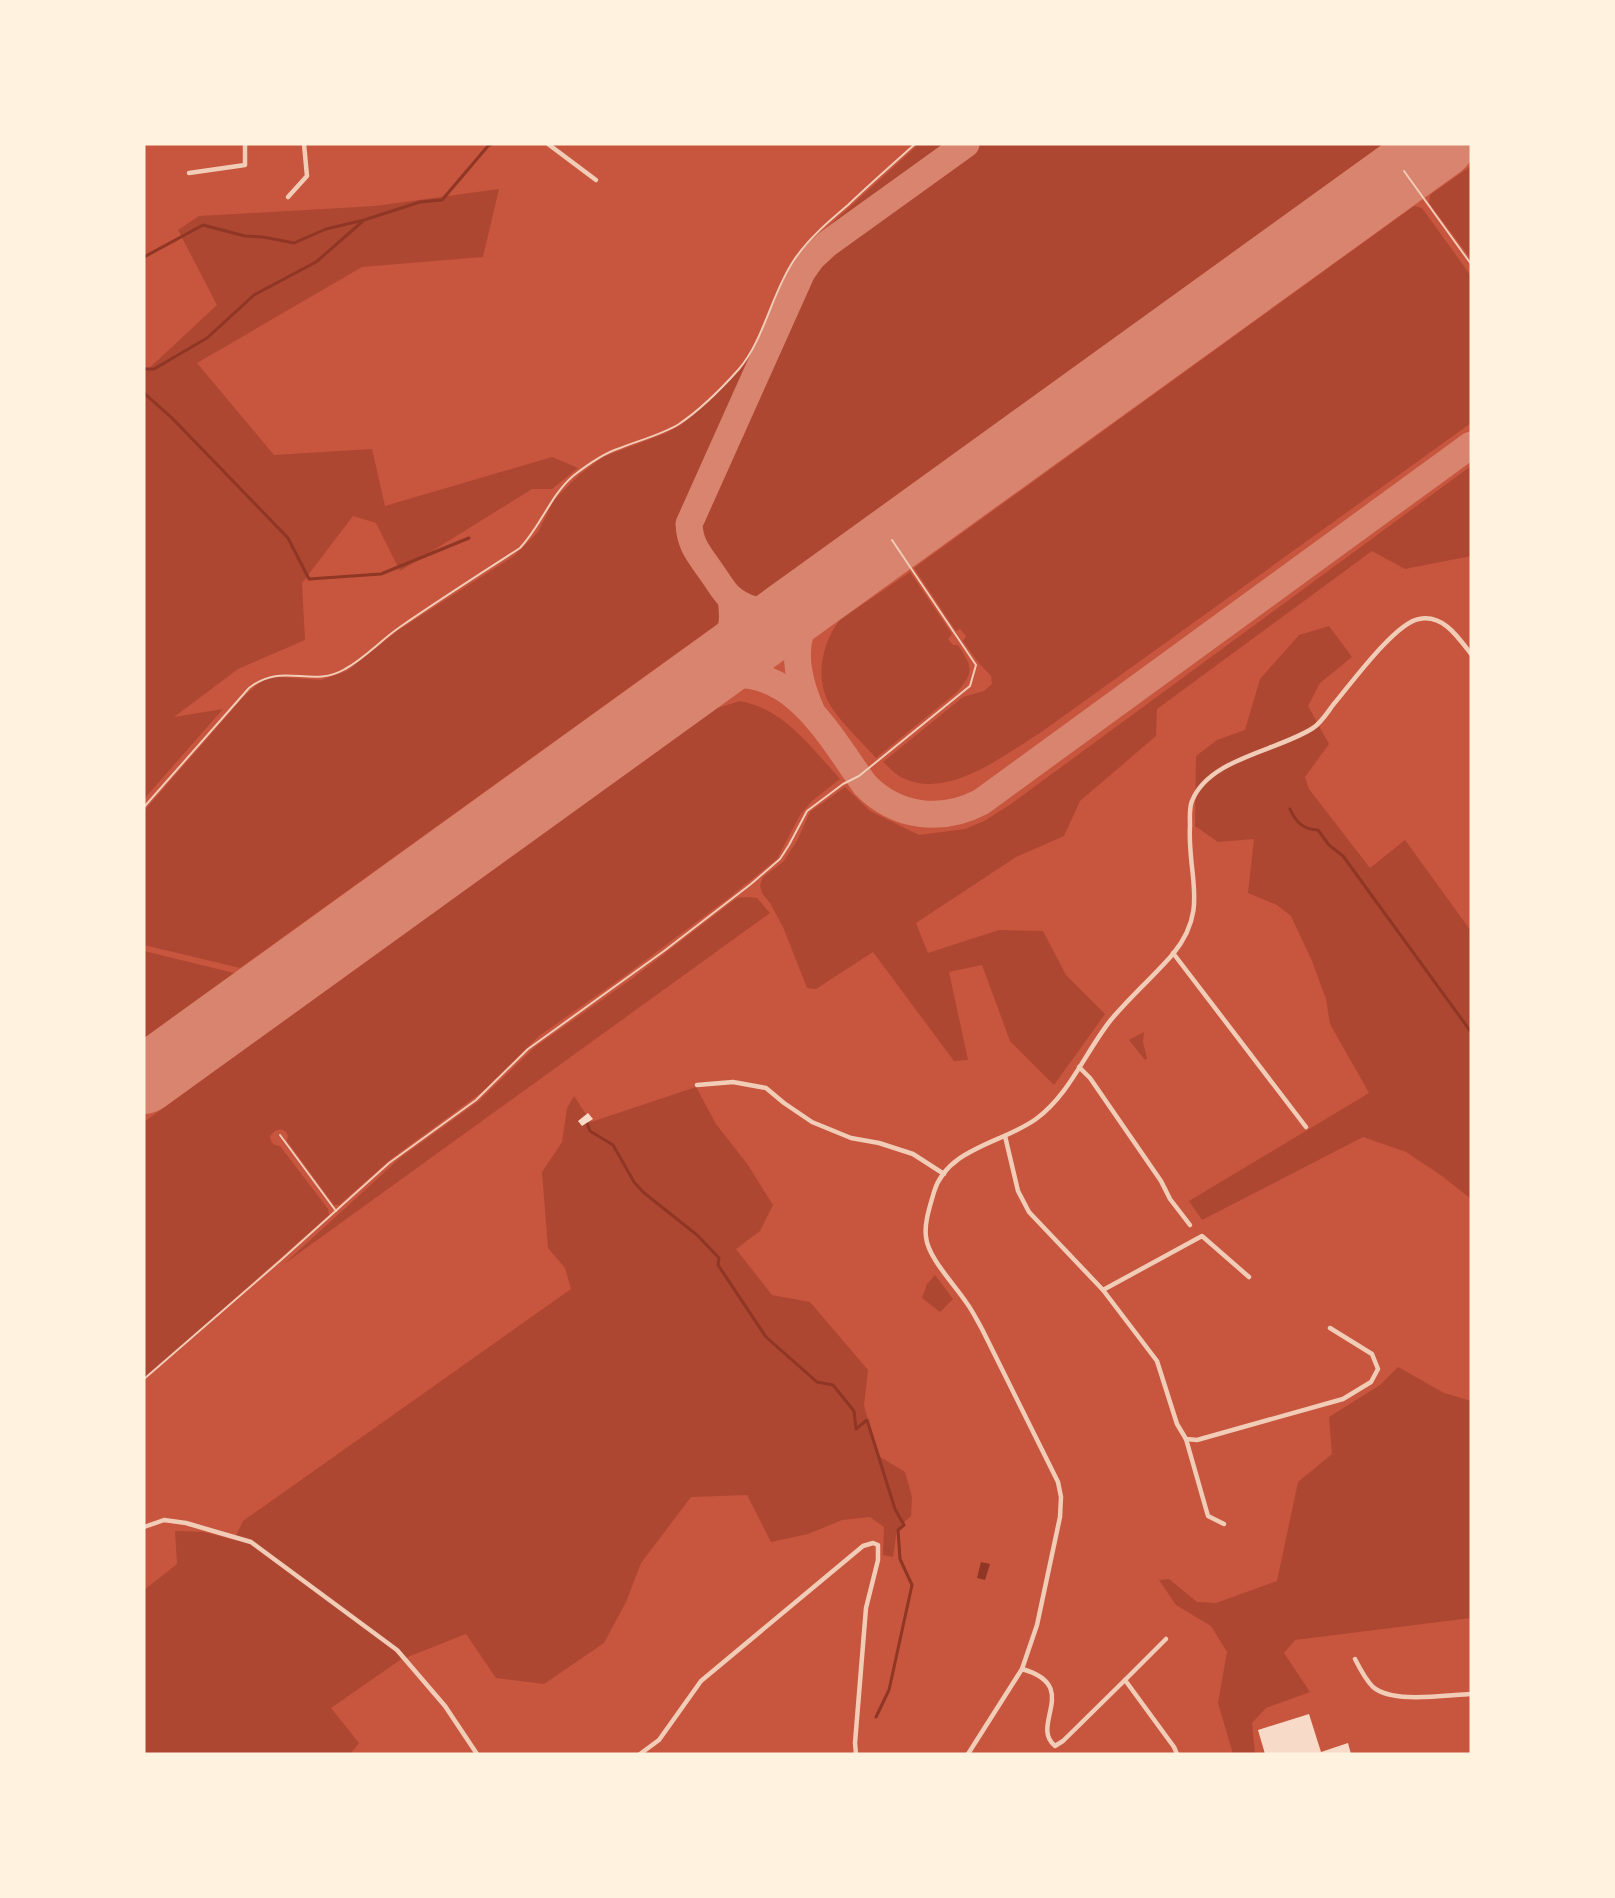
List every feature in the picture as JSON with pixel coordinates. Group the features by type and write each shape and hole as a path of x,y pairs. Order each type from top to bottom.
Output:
{"street":[{"path":"189,173 245,165 245,144"},
{"path":"288,197 307,176 304,144"},
{"path":"548,144 596,180"},
{"path":"968,1754 1022,1669 1037,1625 1060,1517 1061,1497 1058,1482 982,1329 926,1241 925,1229 935,1191 944,1174 954,1163 973,1150 1021,1129 1038,1118 1055,1101 1110,1021 1173,953 1189,932 1195,904 1189,831 1191,802 1203,783 1226,766 1315,727 1389,640 1408,622 1429,618 1449,627 1471,654"},
{"path":"1173,953 1306,1126"},
{"path":"1079,1067 1093,1083 1161,1181 1170,1199 1190,1225"},
{"path":"697,1085 733,1082 766,1088 812,1122 851,1138 879,1143 913,1154 944,1174"},
{"path":"1005,1136 1018,1191 1029,1212 1103,1290 1157,1361 1177,1424 1186,1439 1208,1516 1224,1524"},
{"path":"1103,1290 1202,1236 1249,1277"},
{"path":"1186,1439 1197,1440 1343,1399 1371,1382 1378,1369 1372,1354 1330,1328"},
{"path":"144,1527 164,1520 186,1523 251,1542 397,1650 445,1706 477,1754"},
{"path":"640,1754 658,1740 701,1681 863,1546 873,1543 878,1545 878,1560 866,1608 856,1754"},
{"path":"1022,1669 1038,1674 1047,1682 1052,1693 1047,1734 1055,1746 1064,1741 1166,1639"},
{"path":"1355,1659 1364,1677 1374,1688 1386,1695 1407,1697 1471,1694"},
{"path":"1125,1680 1177,1754"}],"lane":[{"path":"144,807 249,688 261,678 277,674 323,677 345,669 398,628 520,548 532,536 556,494 574,476 617,448 650,438 679,424 710,398 740,367 778,288 804,247 828,222 915,144"},
{"path":"1404,171 1471,264"},
{"path":"144,1378 389,1163 476,1100 528,1049 664,951 751,884 780,859 807,811 843,784 859,776 970,686 976,665 892,540"},
{"path":"280,1135 336,1211"}],"shaded area":[{"path":"919,144 957,144 821,242 801,263 798,257 809,244"},
{"path":"975,144 1383,144 764,591 750,600 737,595 727,586 697,544 693,531 700,508 806,275 825,252"},
{"path":"1471,166 1471,259 1429,203 1430,195"},
{"path":"499,189 483,257 362,267 197,363 274,455 372,449 385,506 552,457 578,468 552,489 532,489 400,571 376,523 353,516 302,583 305,640 238,669 174,717 223,709 144,799 144,373 217,305 178,230 199,216 375,206"},
{"path":"1414,206 1422,208 1471,276 1471,423 1040,733 976,772 940,783 922,784 902,778 883,762 963,697 984,691 992,684 991,676 963,641 966,636 960,629 956,631 914,568"},
{"path":"790,284 688,508 684,522 683,535 686,546 720,592 724,601 725,612 716,625 240,968 144,945 144,811 245,695 267,678 321,680 347,671 397,631 514,556 538,532 554,500 579,475 603,457 681,425 711,399 736,374 752,351 781,287"},
{"path":"1471,466 1471,556 1405,569 1372,551 1157,709 1156,736 1080,801 1064,836 1016,857 916,923 928,953 999,930 1043,931 1066,975 1105,1014 1054,1085 1010,1041 982,965 949,972 968,1060 954,1061 873,952 816,989 807,988 783,927 762,893 760,885 763,877 783,862 797,841 810,812 845,787 870,811 919,835 965,829 984,821 1011,804"},
{"path":"910,572 952,634 948,639 953,645 958,645 966,658 969,664 969,674 957,692 876,758 848,728 826,698 822,675 824,651 833,629 840,620"},
{"path":"1329,626 1352,657 1320,683 1308,706 1329,744 1305,777 1309,789 1370,868 1405,840 1471,931 1471,1199 1406,1152 1363,1137 1202,1220 1189,1201 1369,1093 1330,1024 1326,999 1312,961 1291,916 1277,905 1248,893 1254,839 1218,842 1195,826 1196,756 1217,740 1245,730 1260,679 1299,635"},
{"path":"740,701 770,712 796,731 840,779 812,801 800,815 777,859 623,977 539,1036 482,1092 391,1159 339,1205 334,1205 287,1141 288,1135 285,1131 273,1132 270,1136 272,1142 280,1146 328,1209 329,1215 144,1379 144,1122 714,709"},
{"path":"737,898 757,898 770,913 284,1264 400,1158 479,1101 535,1047 633,978"},
{"path":"144,951 234,973 144,1038"},
{"path":"1144,1032 1143,1042 1147,1058 1145,1060 1129,1040"},
{"path":"696,1087 716,1124 748,1165 773,1205 760,1231 736,1249 772,1295 810,1302 868,1370 864,1405 877,1455 905,1472 912,1497 911,1516 897,1529 893,1557 883,1555 884,1527 870,1517 842,1520 808,1534 771,1542 747,1495 691,1497 641,1563 626,1602 604,1643 544,1684 496,1678 466,1634 400,1660 331,1708 359,1743 350,1754 144,1754 144,1590 177,1564 175,1531 204,1532 234,1540 243,1521 571,1289 565,1268 548,1248 542,1172 562,1142 567,1108 574,1096 591,1122"},
{"path":"935,1275 953,1299 940,1312 922,1298 927,1284"},
{"path":"1398,1367 1444,1393 1471,1401 1471,1618 1295,1640 1284,1653 1310,1692 1266,1708 1252,1723 1255,1754 1233,1754 1218,1703 1227,1652 1211,1626 1176,1605 1159,1580 1169,1579 1197,1602 1216,1603 1277,1581 1298,1482 1332,1454 1329,1417 1380,1385"},
{"path":"981,1562 990,1564 985,1580 977,1578"}],"building":[{"path":"588,1113 593,1119 582,1126 578,1121"},
{"path":"1309,1714 1321,1752 1348,1743 1351,1754 1265,1754 1258,1730"}],"waterway":[{"path":"144,257 203,225 245,236 294,243 326,229 364,220 420,202 442,200 492,144"},
{"path":"144,369 154,369 207,338 254,295 316,262 362,222"},
{"path":"144,393 172,418 288,538 309,579 381,574 469,538"},
{"path":"1290,809 1301,824 1318,830 1329,845 1343,856 1471,1032"},
{"path":"587,1123 590,1131 613,1145 634,1182 643,1192 697,1235 719,1258 718,1265 766,1337 817,1382 833,1385 854,1411 856,1429 867,1420 895,1509 904,1525 898,1530 900,1559 912,1585 889,1690 876,1717"}],"taxiway":[{"path":"822,590 800,602 778,610 755,610 744,606 726,594 694,544 689,524 802,272 812,258 827,244 966,144"},
{"path":"682,692 716,677 742,675 766,680 786,690 805,706 837,744 865,785 877,796 905,810 920,813 950,813 966,809 981,802 1471,445"},
{"path":"811,710 800,679 798,649 805,620 824,593"},
{"path":"694,681 714,663 726,646 732,625 731,598"}],"runway":[{"path":"144,1080 1441,144"}]}
